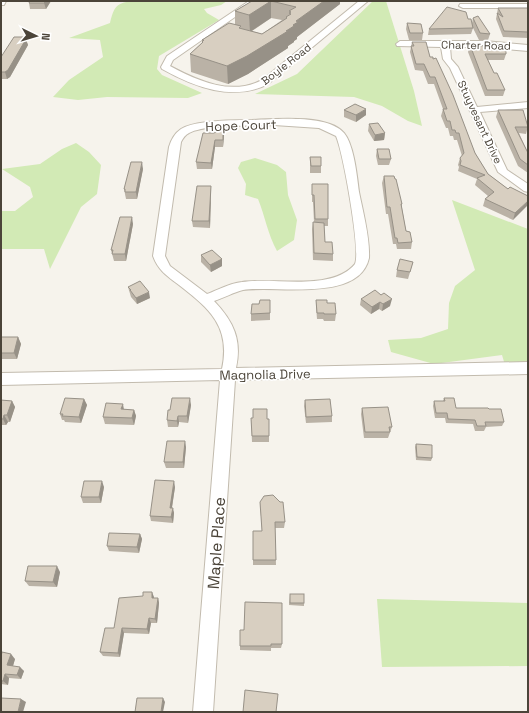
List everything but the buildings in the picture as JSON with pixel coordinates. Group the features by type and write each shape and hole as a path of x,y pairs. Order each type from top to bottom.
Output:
{"street":[{"name":"Boyle Road","path":"254,1 170,58 165,67 178,74 217,88 230,90 251,88 265,82 364,1"},
{"path":"463,6 528,6"},
{"name":"Charter Road","path":"400,44 484,44 528,48"},
{"name":"Stuyvesant Drive","path":"444,44 447,59 454,67 493,154 504,172 528,190"},
{"path":"474,110 528,105"},
{"name":"Hope Court","path":"204,300 242,286 319,285 330,283 341,279 358,269 364,259 362,244 346,153 340,135 331,129 313,124 253,123 202,125 181,133 175,142 159,256 166,269 204,300 217,310 228,331 232,347 228,375"},
{"name":"Magnolia Drive","path":"1,379 528,368"},
{"name":"Maple Place","path":"203,712 228,375"}],"green space":[{"path":"132,1 227,1 221,5 204,9 207,13 219,20 159,56 157,69 162,75 202,93 188,98 107,97 78,100 53,97 69,80 103,57 100,40 69,38 110,23 116,7 122,3"},
{"path":"373,1 386,1 414,91 422,126 408,121 382,106 354,97 255,94 297,74"},
{"path":"76,143 89,152 101,165 97,194 81,207 50,269 44,249 1,249 1,211 15,211 33,197 30,187 2,169 40,164 62,149"},
{"path":"255,158 277,165 286,172 288,195 297,220 294,240 277,251 271,239 258,199 245,195 246,184 238,168 241,162"},
{"path":"452,200 528,229 528,365 505,365 502,355 434,364 391,352 388,340 421,338 448,329 449,303 455,286 475,270"},
{"path":"377,599 528,603 528,666 382,667"}]}
